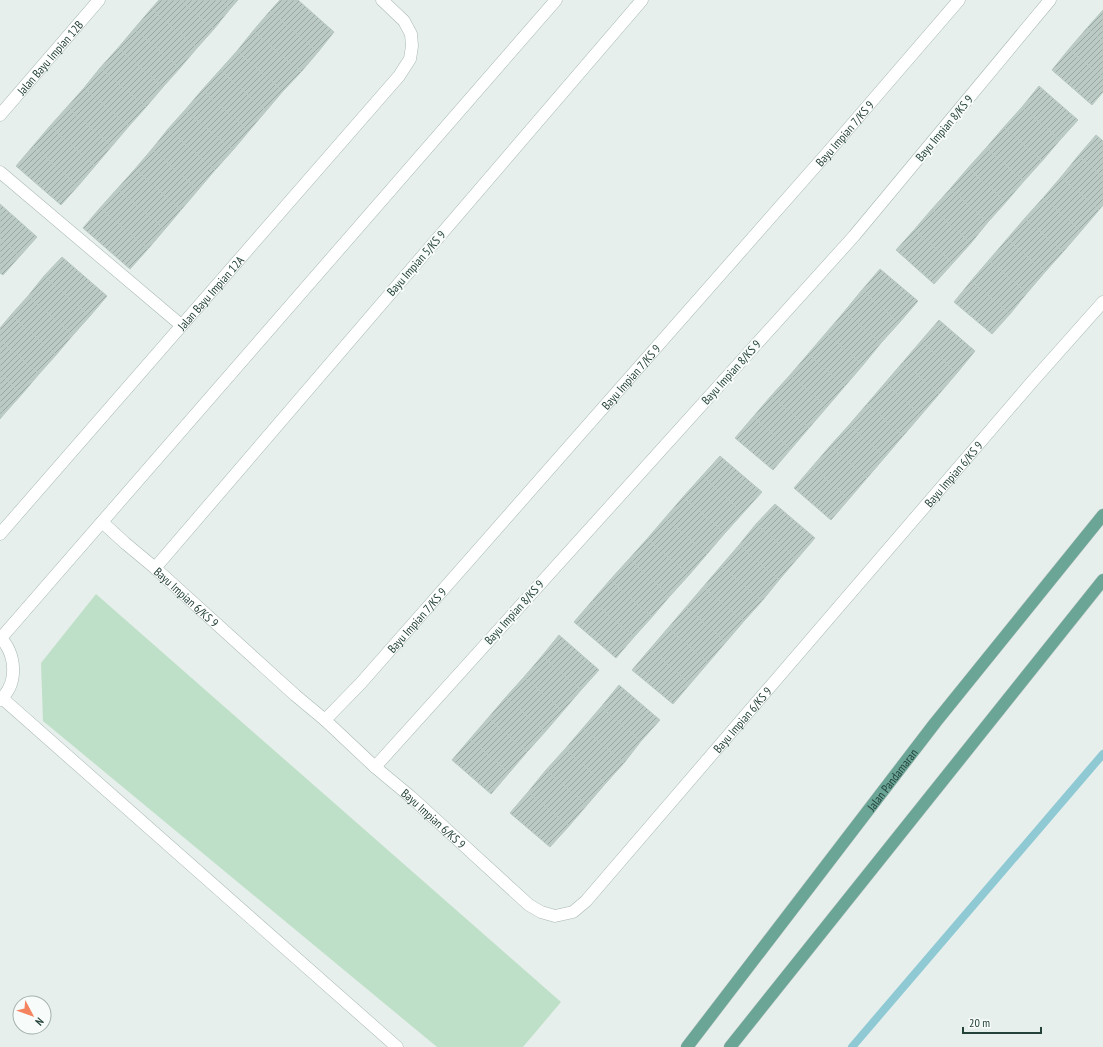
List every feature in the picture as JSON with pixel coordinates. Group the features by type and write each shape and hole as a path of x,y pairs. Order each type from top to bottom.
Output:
{"main road":[{"name":"Jalan Pandamaran","path":"687,1047 935,723 1103,515"},
{"path":"730,1047 1103,580"}],"street":[{"name":"Jalan Bayu Impian 12B","path":"0,115 99,0"},
{"name":"Jalan Bayu Impian 12A","path":"0,534 399,76 410,59 412,46 411,34 404,22 382,0"},
{"path":"395,1046 1,699 10,687 14,674 13,661 9,648 1,637 556,0"},
{"name":"Bayu Impian 5/KS 9","path":"190,527 642,0"},
{"name":"Bayu Impian 7/KS 9","path":"325,720 366,678 830,151 958,0"},
{"name":"Bayu Impian 8/KS 9","path":"375,767 854,236 1050,0"},
{"path":"0,172 181,326"},
{"name":"Bayu Impian 6/KS 9","path":"190,527 155,568 295,695 325,720 375,767 411,797 529,905 541,912 555,916 573,912 586,901 1026,389 1103,302"},
{"path":"102,522 155,568"}],"green space":[{"path":"96,594 561,1002 523,1047 437,1047 43,721 41,663"}],"building":[{"path":"159,0 180,0 214,29 197,48 151,9"},
{"path":"180,0 220,0 230,9 214,29"},
{"path":"220,0 238,0 230,9"},
{"path":"280,0 298,0 334,32 318,52 270,11"},
{"path":"151,9 197,48 180,68 134,29"},
{"path":"1103,10 1103,42 1087,28"},
{"path":"270,11 318,52 301,72 253,31"},
{"path":"1087,28 1103,42 1103,78 1069,49"},
{"path":"134,29 180,68 163,87 118,48"},
{"path":"253,31 301,72 283,91 237,51"},
{"path":"118,48 163,87 146,107 100,68"},
{"path":"1069,49 1103,78 1103,92 1092,105 1052,70"},
{"path":"237,51 283,91 266,111 220,70"},
{"path":"100,68 146,107 129,126 84,88"},
{"path":"220,70 266,111 249,131 202,90"},
{"path":"1039,86 1078,120 1060,140 1022,107"},
{"path":"84,88 129,126 112,146 67,107"},
{"path":"202,90 249,131 233,150 185,110"},
{"path":"67,107 112,146 95,166 50,126"},
{"path":"1022,107 1060,140 1042,161 1004,127"},
{"path":"185,110 233,150 215,170 168,129"},
{"path":"50,126 95,166 78,186 33,146"},
{"path":"1004,127 1042,161 1024,181 986,148"},
{"path":"168,129 215,170 198,190 152,149"},
{"path":"1096,135 1103,141 1103,177 1078,156"},
{"path":"33,146 78,186 61,205 16,166"},
{"path":"986,148 1024,181 1006,202 968,168"},
{"path":"152,149 198,190 181,210 135,169"},
{"path":"1078,156 1103,177 1103,205 1099,210 1061,177"},
{"path":"968,168 1006,202 988,222 950,189"},
{"path":"135,169 181,210 165,229 117,189"},
{"path":"1061,177 1099,210 1081,231 1043,198"},
{"path":"117,189 165,229 148,249 100,208"},
{"path":"950,189 988,222 971,243 932,209"},
{"path":"1043,198 1081,231 1063,252 1025,218"},
{"path":"0,204 37,237 20,256 0,239"},
{"path":"100,208 148,249 130,269 83,228"},
{"path":"932,209 971,243 953,263 914,230"},
{"path":"1025,218 1063,252 1045,272 1007,239"},
{"path":"914,230 953,263 934,284 896,250"},
{"path":"0,239 20,256 3,275 0,273"},
{"path":"1007,239 1045,272 1027,293 989,260"},
{"path":"62,257 107,296 90,316 44,276"},
{"path":"989,260 1027,293 1010,314 971,281"},
{"path":"880,269 918,301 899,323 862,290"},
{"path":"44,276 90,316 73,335 28,296"},
{"path":"971,281 1010,314 992,334 954,302"},
{"path":"862,290 899,323 881,343 844,312"},
{"path":"28,296 73,335 56,355 11,315"},
{"path":"844,312 881,343 863,365 826,333"},
{"path":"11,315 56,355 39,374 0,340 0,328"},
{"path":"939,320 975,351 957,373 921,341"},
{"path":"826,333 863,365 845,386 808,354"},
{"path":"0,340 39,374 22,394 0,374"},
{"path":"921,341 957,373 939,394 903,362"},
{"path":"808,354 845,386 827,407 790,375"},
{"path":"903,362 939,394 921,415 885,383"},
{"path":"0,374 22,394 5,413 0,409"},
{"path":"790,375 827,407 809,428 771,396"},
{"path":"885,383 921,415 903,436 867,404"},
{"path":"771,396 809,428 791,449 753,417"},
{"path":"867,404 903,436 885,457 849,425"},
{"path":"0,409 5,413 0,419"},
{"path":"753,417 791,449 773,470 735,438"},
{"path":"849,425 885,457 867,478 830,446"},
{"path":"830,446 867,478 849,499 812,467"},
{"path":"720,456 762,492 743,513 702,476"},
{"path":"812,467 849,499 831,520 794,488"},
{"path":"702,476 743,513 725,533 683,497"},
{"path":"683,497 725,533 707,554 665,518"},
{"path":"775,504 815,538 797,559 756,524"},
{"path":"665,518 707,554 689,575 647,539"},
{"path":"756,524 797,559 779,580 739,545"},
{"path":"647,539 689,575 670,596 629,559"},
{"path":"739,545 779,580 762,601 721,566"},
{"path":"629,559 670,596 652,617 610,580"},
{"path":"721,566 762,601 744,621 703,587"},
{"path":"610,580 652,617 634,637 592,601"},
{"path":"703,587 744,621 726,642 686,607"},
{"path":"592,601 634,637 616,658 574,622"},
{"path":"686,607 726,642 708,663 668,628"},
{"path":"668,628 708,663 690,684 650,649"},
{"path":"559,635 599,670 581,690 542,656"},
{"path":"650,649 690,684 673,704 632,670"},
{"path":"542,656 581,690 563,711 524,677"},
{"path":"524,677 563,711 545,732 506,697"},
{"path":"619,685 660,720 641,741 601,707"},
{"path":"506,697 545,732 527,752 488,718"},
{"path":"601,707 641,741 624,763 583,728"},
{"path":"488,718 527,752 509,773 470,739"},
{"path":"583,728 624,763 605,784 565,749"},
{"path":"470,739 509,773 491,794 452,760"},
{"path":"565,749 605,784 587,805 546,770"},
{"path":"546,770 587,805 569,826 528,792"},
{"path":"528,792 569,826 550,847 510,813"}],"waterway":[{"path":"852,1047 1103,754"}]}
